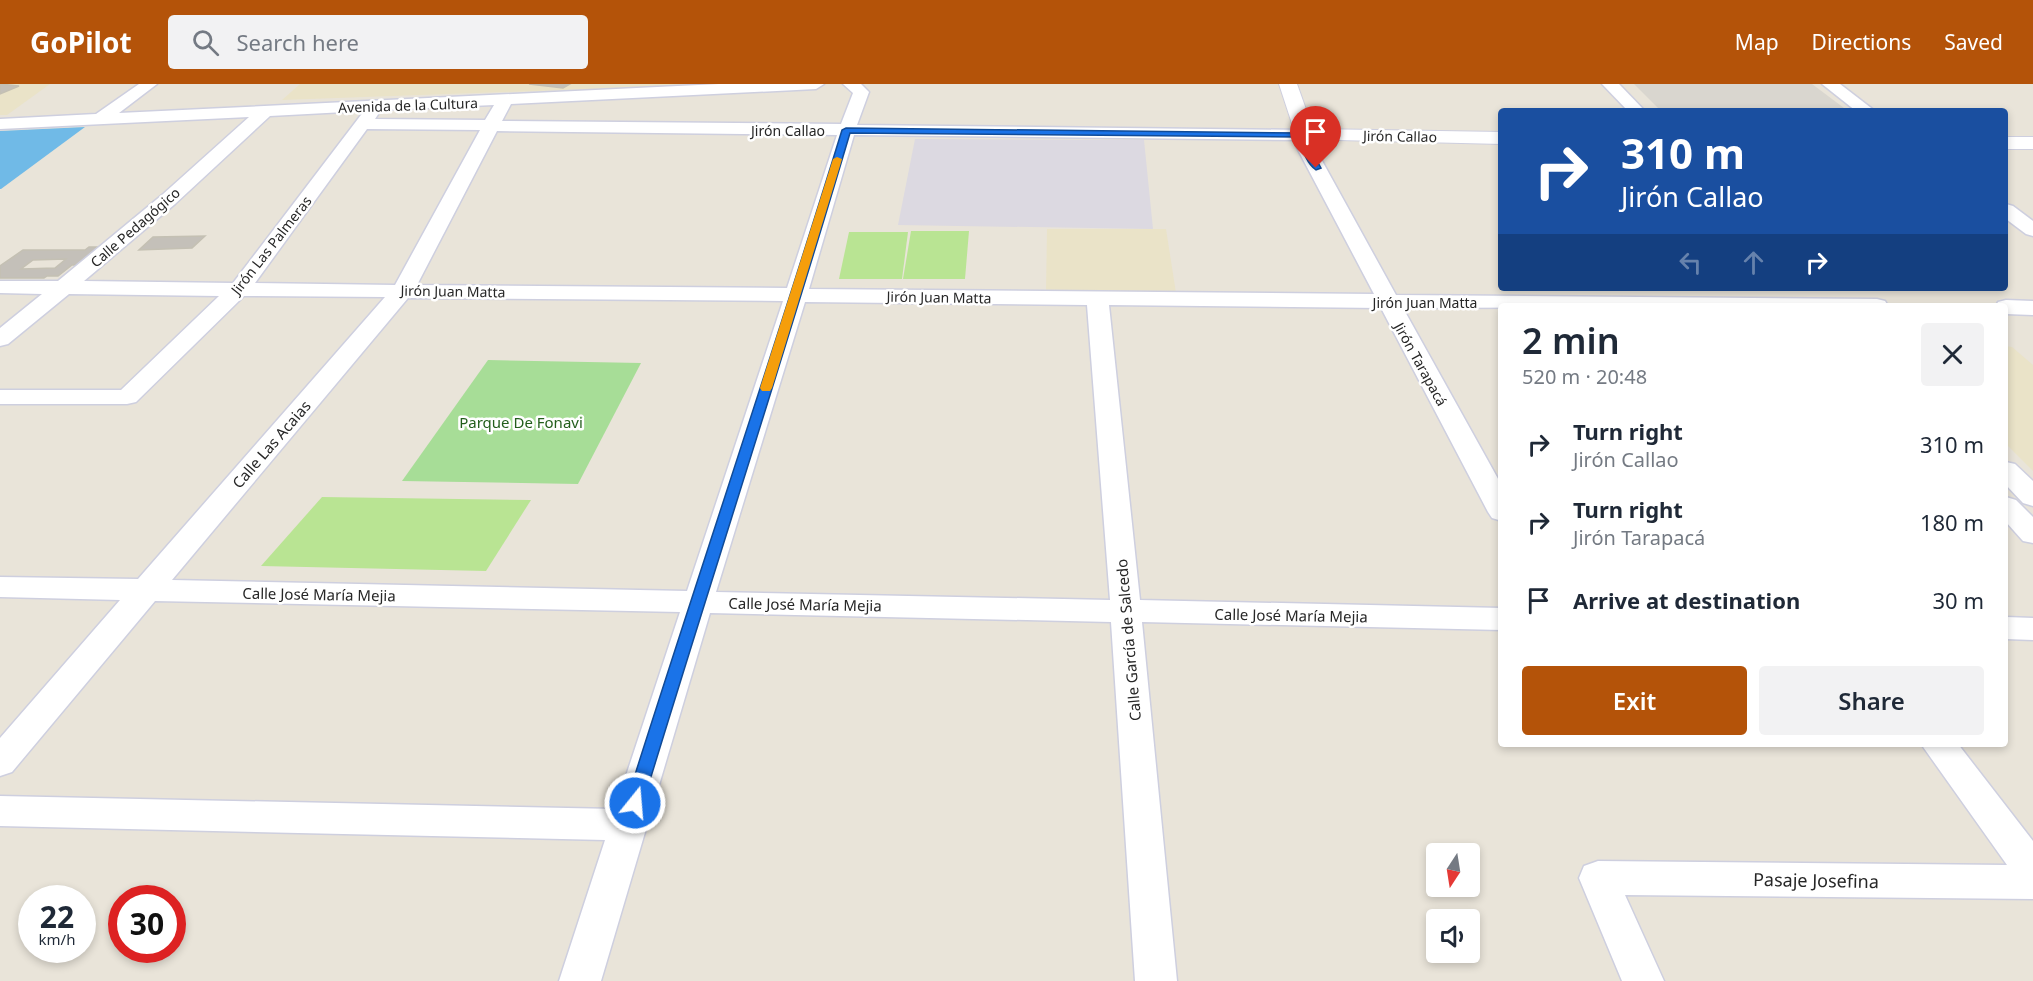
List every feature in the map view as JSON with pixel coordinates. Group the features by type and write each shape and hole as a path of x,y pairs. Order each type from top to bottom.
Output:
{"street":[{"path":"99,120 149,84"},
{"name":"Avenida de la Cultura","path":"0,124 816,84"},
{"path":"579,981 697,601 796,296 846,130 861,92 850,84"},
{"name":"Jirón Tarapacá","path":"1288,84 1302,121 1306,148 1498,505"},
{"path":"1610,84 1634,108"},
{"path":"1830,84 1863,108"},
{"name":"Calle Las Acaias","path":"0,762 403,290 504,101"},
{"name":"Jirón Las Palmeras","path":"0,397 127,397 240,288 376,106"},
{"name":"Calle Pedagógico","path":"0,339 66,286 221,153 265,111"},
{"name":"Jirón Callao","path":"363,124 490,128 1498,138"},
{"path":"2008,143 2033,143"},
{"path":"2008,211 2033,230"},
{"name":"Jirón Juan Matta","path":"0,287 1498,303"},
{"path":"1797,291 1808,303"},
{"path":"1824,291 1836,303"},
{"name":"Calle García de Salcedo","path":"1096,299 1126,612 1156,981"},
{"path":"2008,307 2033,308"},
{"path":"2008,472 2033,497"},
{"path":"2008,508 2033,534"},
{"name":"Calle José María Mejia","path":"0,587 1498,619"},
{"path":"2008,628 2033,629"},
{"path":"1940,747 2033,870"},
{"path":"0,810 628,825"},
{"name":"Pasaje Josefina","path":"1643,981 1598,878 2033,882"}],"shaded area":[{"path":"0,84 50,84 7,115 0,115"},
{"path":"300,84 729,84 282,100"},
{"path":"1634,84 1812,84 1844,108 1658,108"},
{"path":"915,139 1144,140 1153,229 898,225"},
{"path":"1047,229 1166,229 1176,293 1046,292"},
{"path":"2008,346 2012,347 2033,365 2033,471 2008,446"}],"green space":[{"path":"911,231 969,231 965,279 903,279"},
{"path":"849,232 908,232 902,279 839,279"},
{"name":"Parque De Fonavi","path":"488,360 641,363 578,484 402,481"},
{"path":"322,497 531,500 486,571 261,566"}],"water":[{"path":"85,127 1,189 0,189 0,131"}],"building":[{"path":"0,84 19,86 0,94"},
{"path":"529,84 570,84 563,88"},
{"path":"205,236 192,248 139,250 153,237"},
{"path":"89,247 101,247 58,276 0,278 0,266 23,250 85,250","holes":["66,259 55,268 21,269 33,260"]}],"slow traffic":[{"path":"766,388 837,159"}],"route":[{"path":"635,803 697,601 796,296 846,130 1304,135 1306,148 1316,168"}]}
